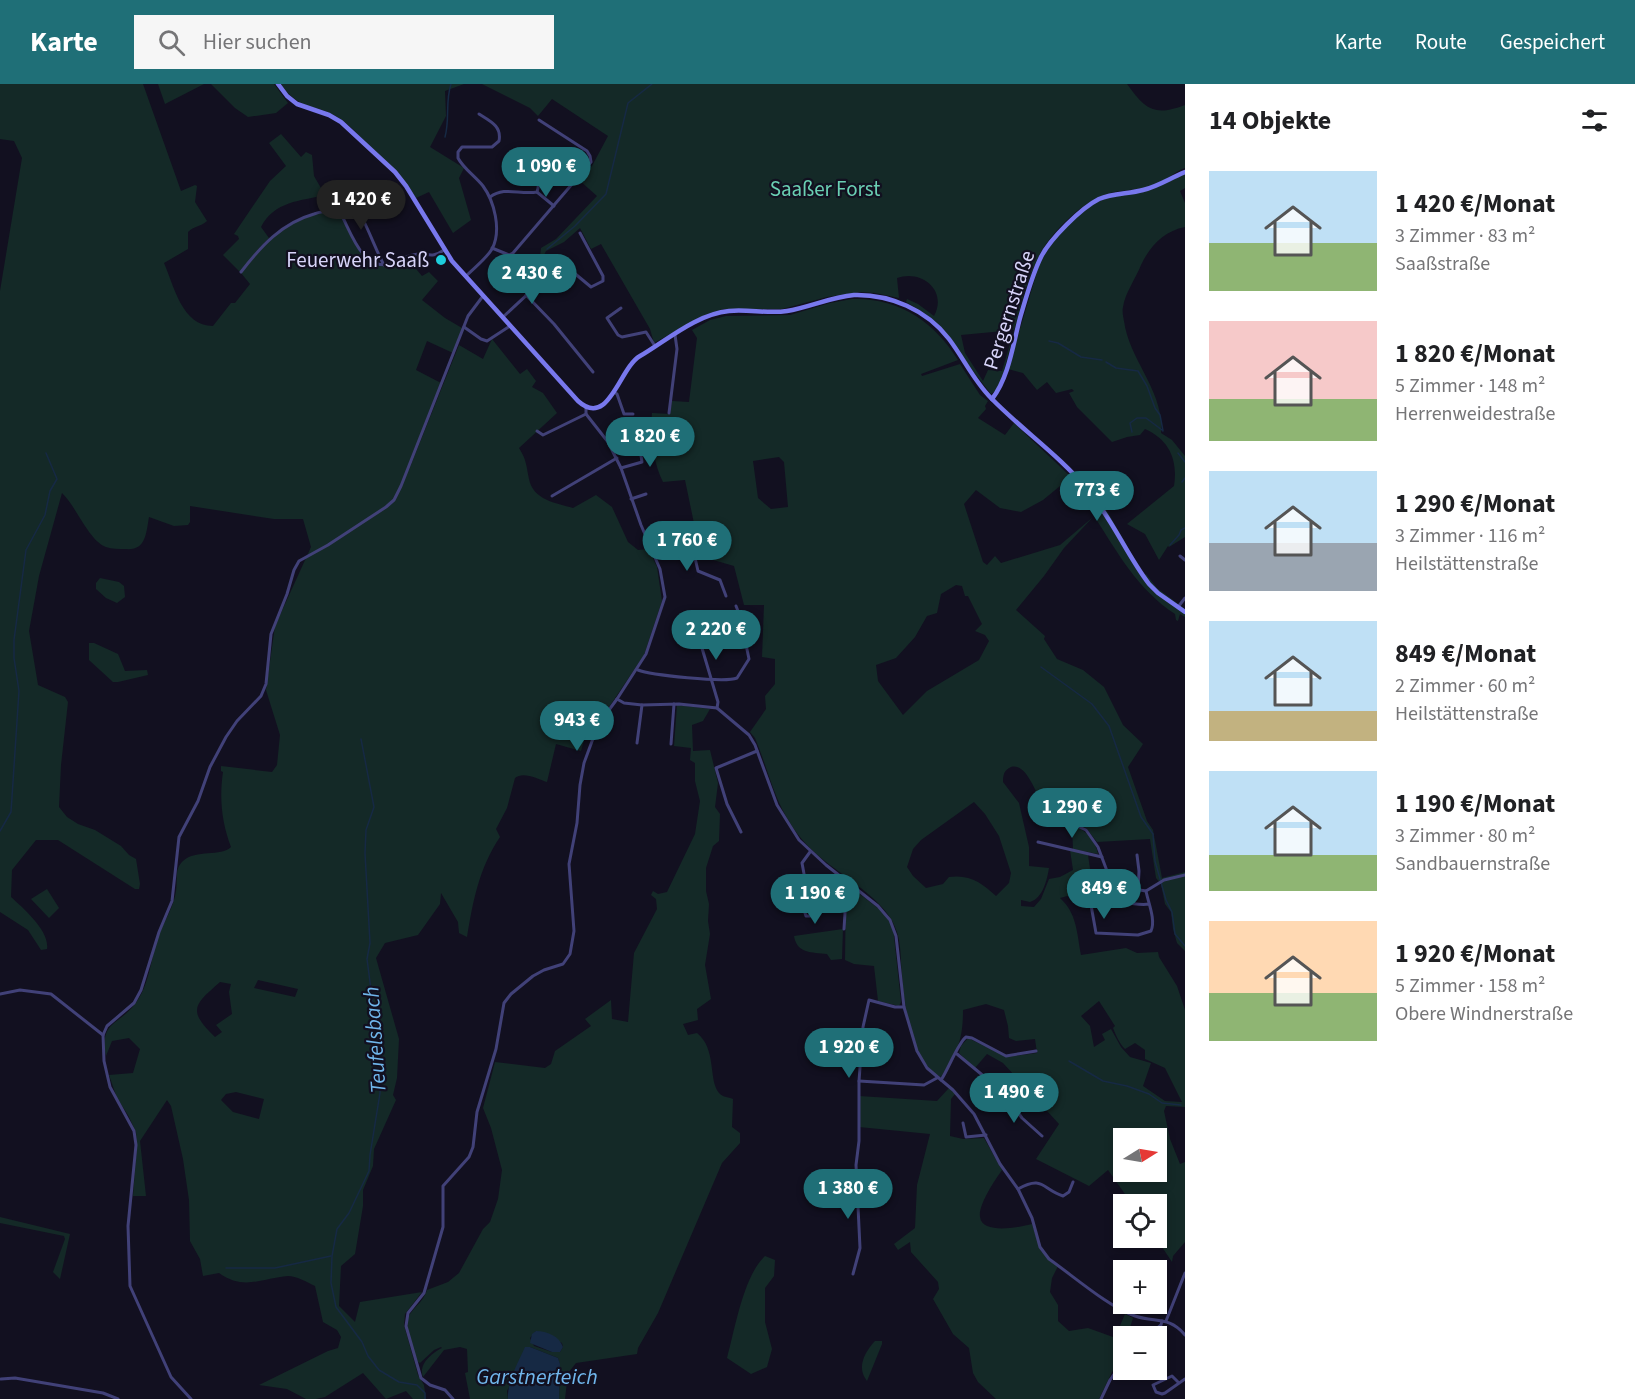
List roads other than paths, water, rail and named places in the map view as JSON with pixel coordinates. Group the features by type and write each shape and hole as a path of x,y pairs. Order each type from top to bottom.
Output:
{"street":[{"path":"278,84 297,104 329,115 341,122 395,172 444,250 483,296 586,407 602,406 609,401 632,362 702,319 726,311 782,312 853,296 886,298 910,307 934,323 948,338 992,399 1080,481 1101,507 1149,584 1185,612"},
{"path":"466,276 492,248 495,219 490,196 458,158 458,152 462,147 492,147 500,141 497,127 478,114"},
{"path":"492,248 511,255 589,166 591,159 587,151 539,120"},
{"path":"522,163 537,176 539,183 537,192"},
{"name":"Pergernstraße","path":"992,399 1002,382 1040,258 1047,247 1076,215 1092,203 1109,195 1154,187 1185,172"},
{"path":"490,196 504,190 537,192 554,207"},
{"path":"384,265 357,206 349,196 342,199 340,212 355,242 375,263 384,265 416,254 435,256 444,250"},
{"path":"241,272 263,244 286,226 318,213 340,212"},
{"path":"503,317 561,265 567,267 591,286 604,279 580,233"},
{"path":"526,295 554,324 593,372"},
{"path":"191,1399 171,1377 130,1286 128,1226 135,1138 129,1120 110,1087 103,1035 107,1026 134,1003 141,990 159,932 172,901 179,837 198,801 210,767 226,737 237,721 261,696 266,684 271,634 294,570 299,561 364,522 395,498 464,327 472,309 483,296"},
{"path":"621,308 607,318 618,335 622,337 646,332 656,347"},
{"path":"464,327 488,341 511,326"},
{"path":"669,413 676,349 675,335"},
{"path":"614,392 617,394 624,414 633,414"},
{"path":"453,1399 445,1390 430,1385 421,1378 407,1333 406,1317 424,1293 443,1227 443,1186 469,1157 473,1147 477,1112 496,1049 504,1004 511,994 533,976 543,970 563,964 570,954 574,931 569,864 577,823 583,769 595,731 649,649 664,597 662,576 617,458 586,414 586,407"},
{"path":"537,431 543,435 586,414"},
{"path":"621,468 642,462 639,443"},
{"path":"552,496 617,458"},
{"path":"631,499 646,494"},
{"path":"652,551 689,544 693,549 698,571 720,580 726,596"},
{"path":"1180,556 1185,560"},
{"path":"1178,607 1185,598"},
{"path":"637,669 642,672 710,679 733,679 740,675 748,662 740,616 736,606"},
{"path":"688,615 699,638 718,704 717,708"},
{"path":"617,699 624,703 642,705 674,704 717,708 749,735 781,813 799,840 810,852 879,906 894,927 904,1007 917,1052 927,1068 967,1105 986,1135 1000,1164 1018,1189 1032,1218 1040,1247 1045,1255 1120,1310 1137,1317 1173,1323 1185,1335"},
{"path":"671,744 674,704"},
{"path":"637,742 642,705"},
{"path":"741,832 727,804 716,768 757,751"},
{"path":"1053,815 1086,830 1094,840 1112,880 1146,891 1162,881 1185,874"},
{"path":"1038,842 1102,857"},
{"path":"807,910 807,890 802,867 803,860 810,852"},
{"path":"1137,855 1138,890"},
{"path":"844,929 847,881"},
{"path":"1146,891 1149,904 1153,925 1151,931 1138,935 1096,933 1091,906 1096,900 1106,898 1122,903 1149,904"},
{"path":"0,994 20,990 51,994 103,1035"},
{"path":"853,1274 860,1248 856,1165 863,1027 869,1000 904,1007"},
{"path":"859,1081 924,1085 939,1079 966,1037 1006,1056 1036,1051"},
{"path":"957,1053 1006,1096 1022,1118 1042,1136"},
{"path":"963,1123 966,1137 986,1135"},
{"path":"1018,1189 1029,1183 1038,1182 1063,1196 1074,1182"},
{"path":"1160,1326 1185,1273"},
{"path":"1101,1399 1113,1375"},
{"path":"1179,1383 1172,1376 1153,1385 1156,1392 1162,1394 1179,1383 1185,1379"},
{"path":"1,1379 15,1378 103,1393 118,1399"}],"water":[{"path":"536,1331 556,1337 563,1347 560,1352 552,1352 530,1343 532,1334"},
{"name":"Garstnerteich","path":"525,1347 558,1358 560,1364 559,1399 508,1399 511,1379"}],"waterway":[{"path":"445,137 451,84"},
{"path":"547,249 575,226 606,194 628,103 652,84"},
{"path":"1049,341 1058,343 1081,357 1102,360"},
{"path":"1106,362 1116,368 1138,371 1160,415 1163,431"},
{"path":"1132,432 1130,423 1137,418 1146,418 1162,430"},
{"path":"0,831 11,812 19,691 14,640 26,550 45,515 50,491 57,479 46,453"},
{"path":"1178,453 1185,462"},
{"path":"1182,482 1185,478"},
{"path":"1170,545 1185,528"},
{"path":"1041,667 1092,704 1109,726 1141,817 1153,834 1155,861 1166,900 1172,912 1175,934 1185,946"},
{"name":"Teufelsbach","path":"361,739 374,807 366,830 365,853 370,943 367,959 379,1051 380,1093 369,1171 349,1213 337,1229 332,1256 331,1283 336,1307 379,1370 399,1382 417,1385 425,1393 425,1399"},
{"path":"1069,1061 1103,1081 1149,1094 1162,1103 1181,1105"},
{"path":"226,1268 275,1268 331,1256"}],"place":[{"name":"Feuerwehr Saaß","path":"441,260"}],"park label":[{"name":"Saaßer Forst","path":"825,189"}]}
